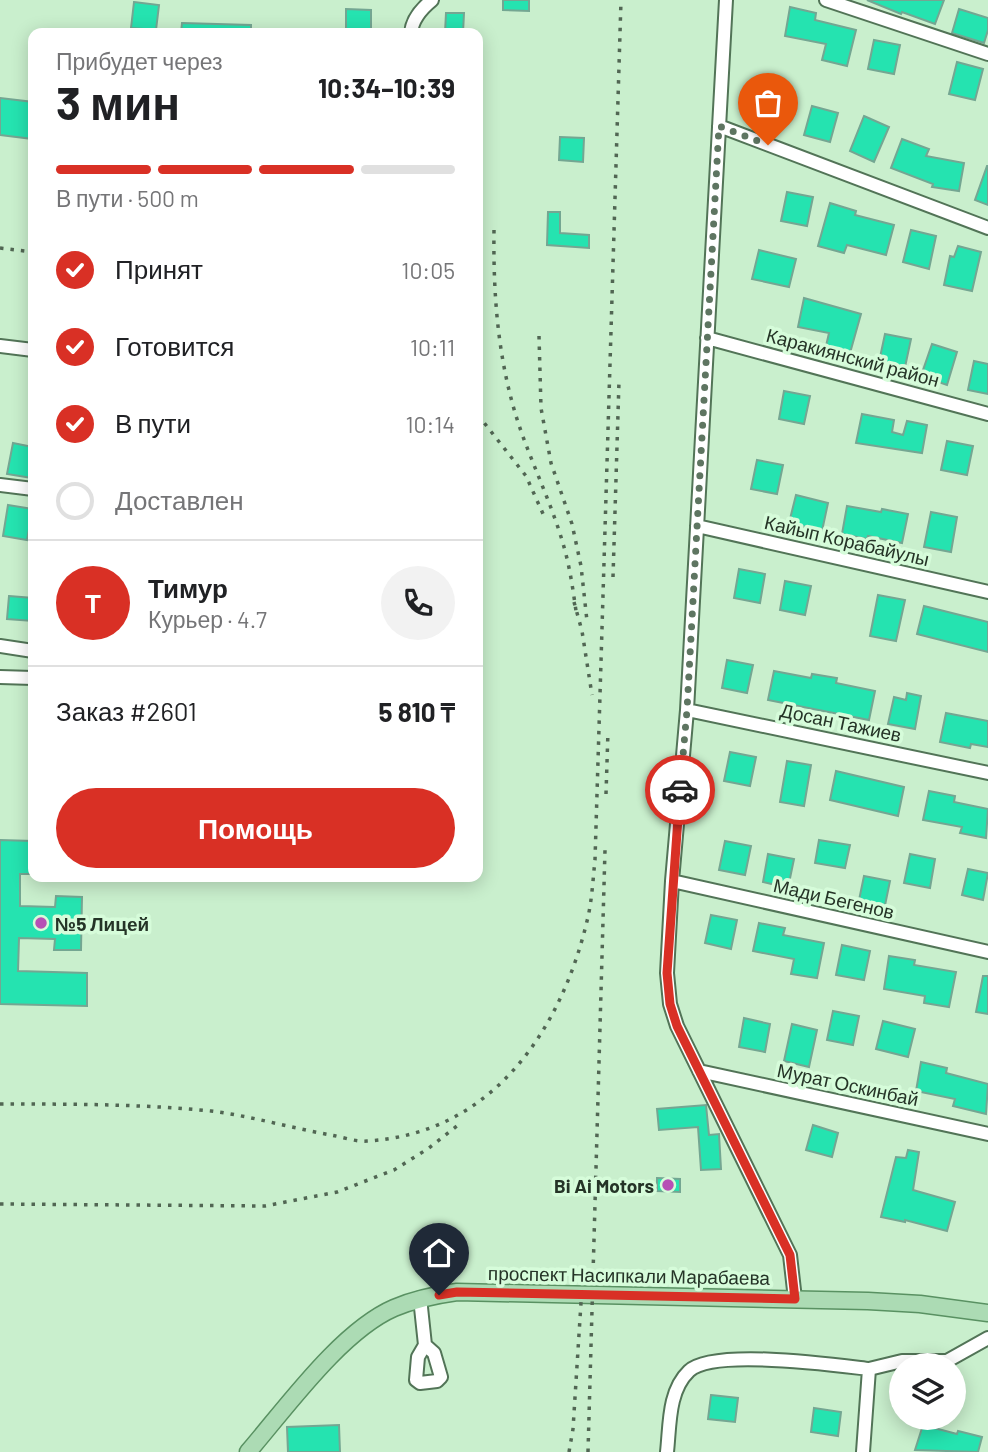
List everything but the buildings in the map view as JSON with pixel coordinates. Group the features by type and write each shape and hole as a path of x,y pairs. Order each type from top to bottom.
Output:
{"main road":[{"name":"проспект Насипкали Марабаева","path":"248,1452 328,1360 361,1329 391,1309 421,1298 457,1292 795,1299 920,1304 988,1313"}],"street":[{"path":"412,28 419,10 432,0"},
{"path":"726,0 687,710 667,973 670,1004 677,1026 790,1255 795,1299"},
{"path":"825,0 988,54"},
{"path":"719,126 988,228"},
{"name":"Каракиянский район","path":"707,338 988,414"},
{"path":"0,346 28,350"},
{"path":"0,485 28,488"},
{"name":"Кайып Корабайулы","path":"697,526 988,592"},
{"path":"0,646 28,650"},
{"path":"0,677 28,678"},
{"name":"Досан Тажиев","path":"687,710 988,773"},
{"name":"Мади Бегенов","path":"672,881 988,952"},
{"name":"Мурат Оскинбай","path":"699,1071 988,1134"},
{"path":"421,1298 425,1345"},
{"path":"667,1452 673,1394 690,1369 719,1360 770,1360 869,1369 902,1361 947,1361 988,1338"},
{"path":"863,1452 869,1369"}],"railway":[{"path":"0,1104 80,1104 211,1111 367,1141 411,1134 451,1119 485,1097 515,1069 540,1036 560,999 576,959 589,910 595,860 621,0"},
{"path":"494,230 499,338 509,390 525,442 560,534 576,611"},
{"path":"0,248 28,251"},
{"path":"539,336 541,408 551,463 572,524 581,566 587,621"},
{"path":"613,577 619,381"},
{"path":"483,421 526,476 544,516"},
{"path":"574,602 582,631 592,695"},
{"path":"606,794 608,731"},
{"path":"588,1452 605,850"},
{"path":"0,1204 265,1206 337,1192 394,1170 429,1148 462,1122"},
{"path":"569,1452 573,1429 582,1287"}],"way so far":[{"path":"680,790 687,710 719,126 768,145"}],"place":[{"name":"№5 Лицей","path":"41,923"},
{"name":"Bi Ai Motors","path":"668,1185"}],"route":[{"path":"439,1295 457,1292 795,1299 790,1255 677,1026 670,1004 667,973 680,790"}]}
